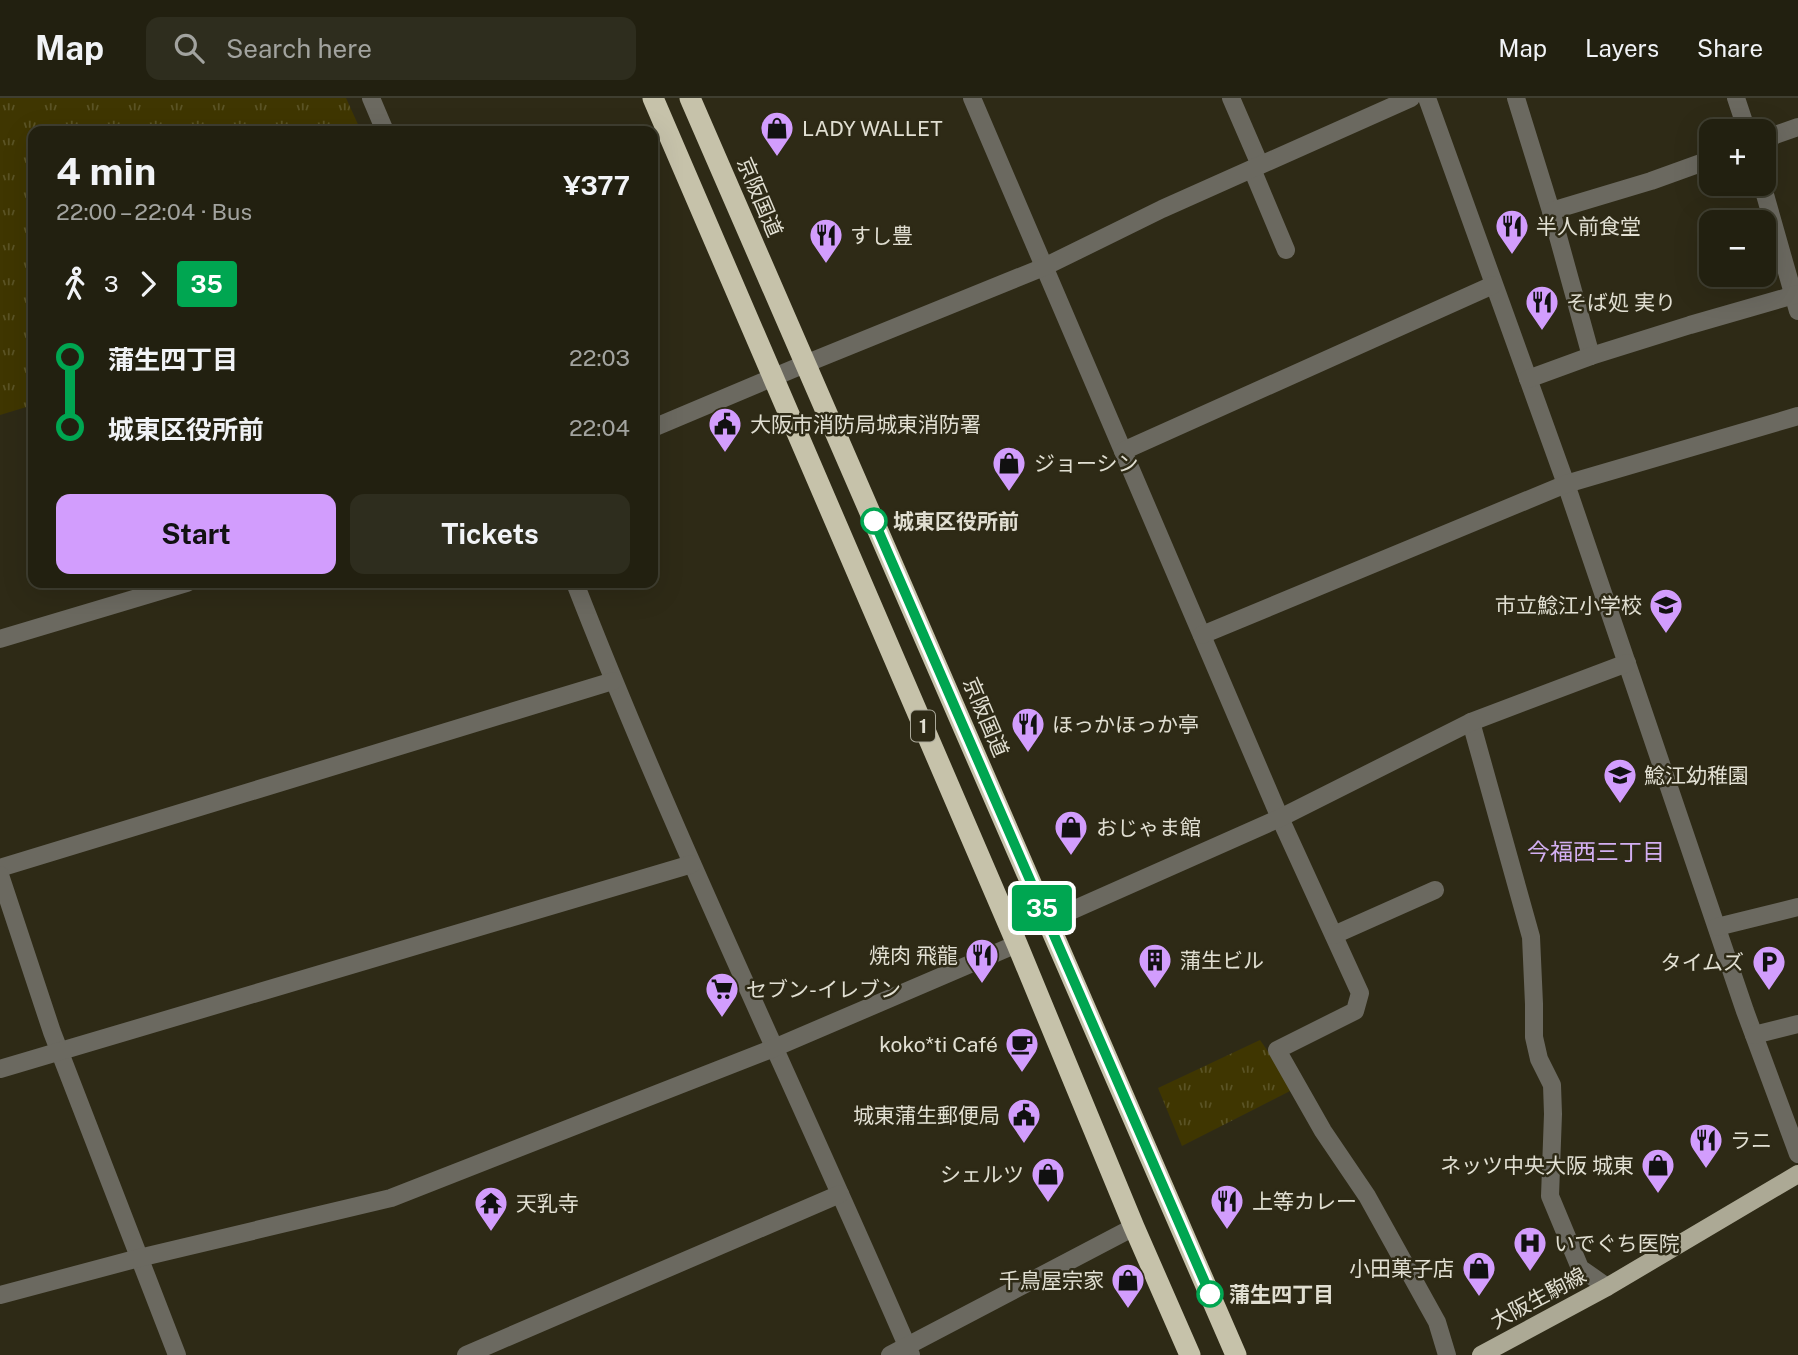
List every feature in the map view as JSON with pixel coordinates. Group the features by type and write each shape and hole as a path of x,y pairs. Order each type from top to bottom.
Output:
{"highway":[{"name":"1","path":"653,98 1017,944 1190,1355"},
{"name":"京阪国道","path":"690,98 1236,1355"}],"main road":[{"name":"大阪生駒線","path":"1481,1355 1606,1287 1798,1174"}],"street":[{"path":"972,98 1280,818 1360,993 1355,1011 1277,1050 1323,1131 1367,1196 1437,1322 1447,1355"},
{"path":"1231,98 1286,250"},
{"path":"658,426 1044,267 1162,209 1411,98"},
{"path":"1427,98 1566,484 1754,1035 1798,1154"},
{"path":"1516,98 1591,356"},
{"path":"1736,98 1743,119"},
{"path":"376,100 384,126"},
{"path":"1776,135 1798,127"},
{"path":"1550,211 1699,164"},
{"path":"1528,379 1690,325 1796,300 1766,196"},
{"path":"1123,451 1493,285"},
{"path":"1202,635 1566,484 1798,415"},
{"path":"0,639 170,588"},
{"path":"577,588 613,681 692,864 909,1351"},
{"path":"1048,921 1280,818 1471,722 1627,663"},
{"path":"0,868 613,681"},
{"path":"1471,722 1531,937 1534,1037 1539,1059 1552,1085 1550,1196 1580,1268 1606,1287"},
{"path":"0,1069 692,864"},
{"path":"0,875 59,1051 177,1355"},
{"path":"1334,935 1436,890"},
{"path":"1717,927 1798,906"},
{"path":"0,1295 139,1258 391,1198 774,1048 1017,944"},
{"path":"1754,1035 1798,1024"},
{"path":"467,1355 840,1194"},
{"path":"890,1355 909,1351 1135,1227"}],"green space":[{"path":"0,98 346,98 359,126 28,126 28,407 0,415"},
{"path":"1260,1040 1294,1089 1182,1146 1158,1088"}],"bus line":[{"name":"35","path":"874,521 1210,1294"}],"place":[{"name":"LADY WALLET","path":"777,158"},
{"name":"半人前食堂","path":"1512,256"},
{"name":"すし豊","path":"826,265"},
{"name":"そば処 実り","path":"1542,332"},
{"name":"大阪市消防局城東消防署","path":"725,454"},
{"name":"ジョーシン","path":"1009,493"},
{"name":"城東区役所前","path":"874,521"},
{"name":"市立鯰江小学校","path":"1666,635"},
{"name":"ほっかほっか亭","path":"1028,754"},
{"name":"鯰江幼稚園","path":"1620,805"},
{"name":"おじゃま館","path":"1071,857"},
{"name":"焼肉 飛龍","path":"982,985"},
{"name":"蒲生ビル","path":"1155,990"},
{"name":"タイムズ","path":"1769,992"},
{"name":"セブン-イレブン","path":"722,1019"},
{"name":"koko*ti Café","path":"1022,1074"},
{"name":"城東蒲生郵便局","path":"1024,1145"},
{"name":"ラニ","path":"1706,1170"},
{"name":"ネッツ中央大阪 城東","path":"1658,1195"},
{"name":"シェルツ","path":"1048,1204"},
{"name":"上等カレー","path":"1227,1231"},
{"name":"天乳寺","path":"491,1233"},
{"name":"いでぐち医院","path":"1530,1273"},
{"name":"蒲生四丁目","path":"1210,1294"},
{"name":"小田菓子店","path":"1479,1298"},
{"name":"千鳥屋宗家","path":"1128,1310"}],"district":[{"name":"今福西三丁目","path":"1596,851"}]}
